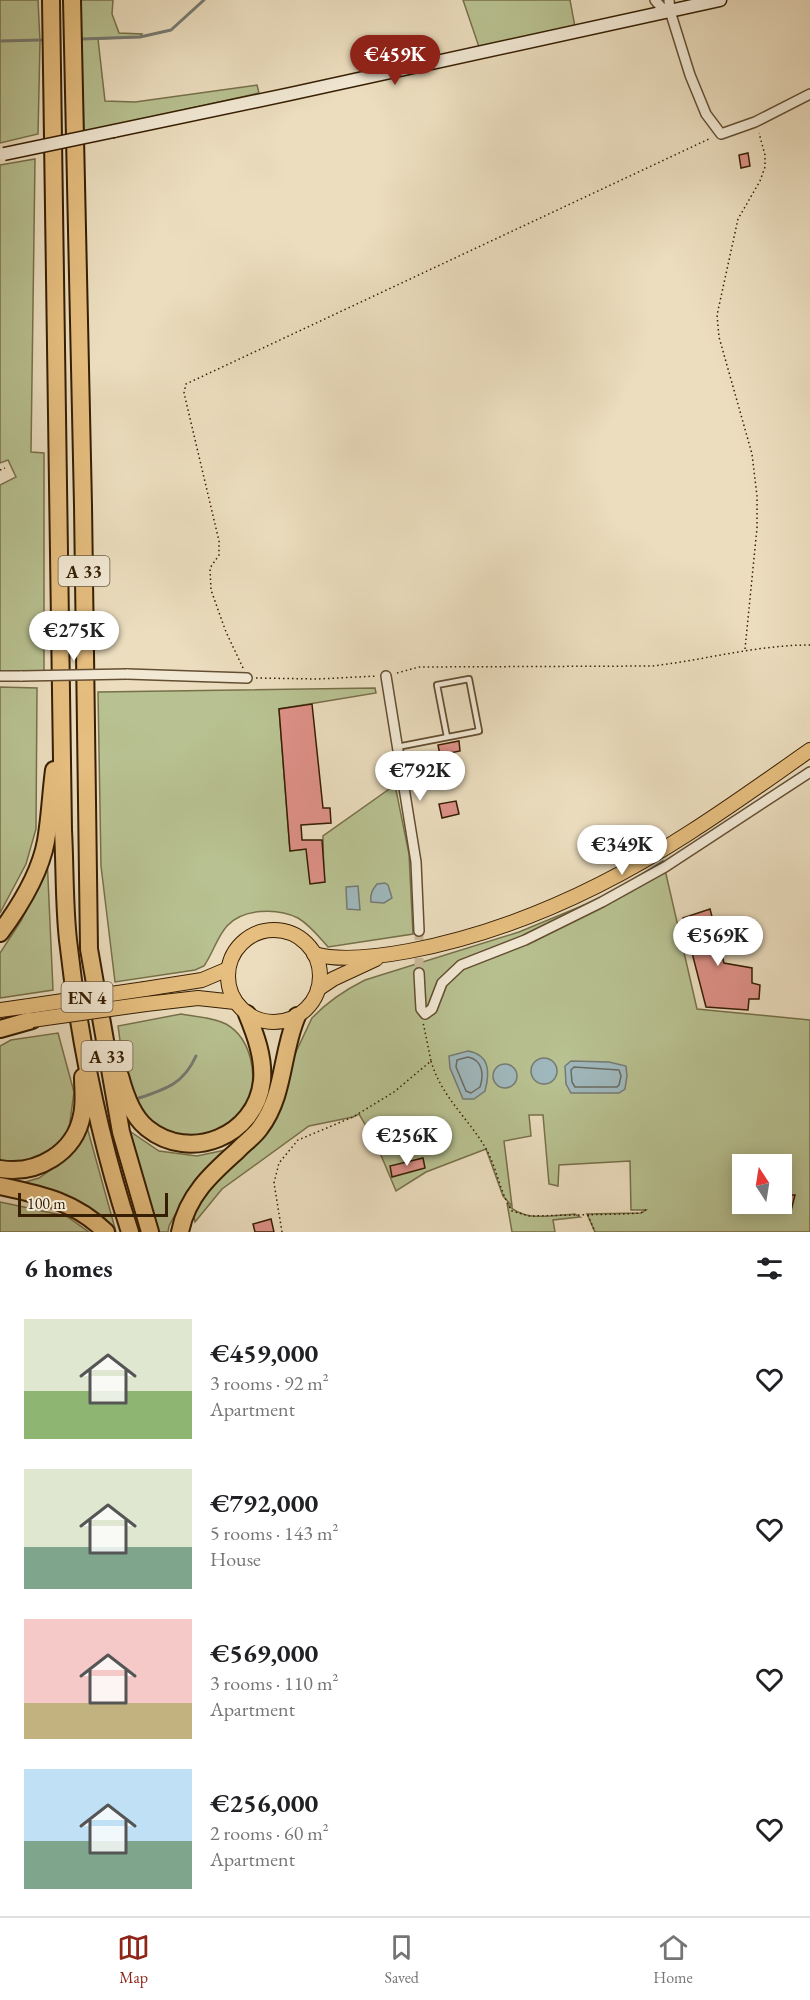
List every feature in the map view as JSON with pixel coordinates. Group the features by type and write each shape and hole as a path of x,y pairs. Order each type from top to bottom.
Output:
{"highway":[{"name":"A 33","path":"51,0 63,830 68,939 81,1031 106,1150 130,1232"},
{"name":"A 33","path":"72,0 83,493 89,949 121,1132 150,1232"},
{"path":"0,933 14,914 34,878 46,842 62,695"},
{"path":"87,876 111,1030 122,1084 135,1115 146,1128 177,1143 198,1144 216,1140 234,1131 248,1117 258,1100 262,1072 260,1050 247,1014"},
{"path":"0,1029 31,1013"},
{"path":"180,1232 182,1221 193,1196 208,1176 258,1131 272,1112 281,1083 290,1033 297,1016"},
{"path":"0,1169 25,1170 42,1165 56,1157 77,1131 84,1097 81,1031"},
{"path":"0,1186 42,1195 68,1204 93,1219 106,1232"}],"main road":[{"path":"2,155 268,99 670,5 720,0"},
{"path":"314,954 329,958 383,956 471,937 517,921 595,887 689,833 810,750"},
{"path":"270,930 288,932 309,947 314,954 320,971 318,989 310,1005 297,1016 272,1023 255,1019 235,1002 228,986 228,969 234,952 246,940 270,930"},
{"path":"318,989 333,979 383,956"},
{"name":"EN 4","path":"0,1024 31,1013 145,989 202,980 228,969"},
{"name":"EN 4","path":"0,1010 31,1013 198,998 235,1002"}],"street":[{"path":"655,0 661,7 670,5 690,75 706,114 721,134 755,122 810,94"},
{"path":"0,676 127,675 246,678"},
{"path":"386,676 416,862 419,931"},
{"path":"419,973 420,1003 423,1013 428,1013 432,1009 442,983 461,966 525,940 666,867 810,772"}],"lane":[{"path":"397,747 479,731 469,679 437,685 447,737"}],"path":[{"path":"745,650 758,496 752,454 719,337 717,315 738,219 760,181 765,167 765,155 755,122"},
{"path":"721,134 186,384 184,393 219,542 219,555 210,568 211,590 246,678 317,679 386,676 419,667 652,666 688,662 775,646 810,645"},
{"path":"0,470 5,468"},
{"path":"423,1013 423,1024 435,1074 452,1104 486,1149 503,1196 512,1211 529,1216 641,1213 648,1209"},
{"path":"282,1232 274,1183 279,1163 298,1140 353,1117 394,1092 431,1061"},
{"path":"587,1214 595,1232"}],"green space":[{"path":"0,0 38,0 40,42 38,134 0,143"},
{"path":"79,0 113,0 112,14 119,33 142,34 140,37 98,39 105,101 135,102 257,85 259,93 83,132"},
{"path":"463,0 570,0 575,27 479,47"},
{"path":"35,159 31,452 44,453 44,673 0,672 0,485 16,477 8,460 0,463 0,165"},
{"path":"0,687 37,688 36,829 26,864 0,913"},
{"path":"375,688 376,693 279,709 290,851 307,849 324,882 323,836 395,785 409,854 413,934 328,947 298,918 281,912 251,913 234,920 227,926 204,966 195,970 115,982 101,866 98,692"},
{"path":"47,856 53,990 0,998 0,953 21,921 35,893"},
{"path":"663,861 697,1009 810,1020 810,1232 595,1232 587,1214 641,1213 646,1210 631,1210 630,1161 559,1165 558,1186 549,1184 543,1115 529,1115 531,1136 504,1141 512,1206 503,1196 486,1149 426,1172 396,1191 375,1141 359,1114 309,1126 222,1189 195,1222 193,1209 218,1174 251,1147 312,1018 331,1001 365,980 519,932 606,896"},
{"path":"181,1014 221,1022 235,1031 247,1048 252,1070 251,1092 241,1118 215,1135 195,1139 165,1135 149,1123 135,1105 125,1079 118,1026"},
{"path":"58,1033 74,1092 69,1129 57,1149 31,1164 0,1165 0,1046 11,1040"},
{"path":"87,1127 116,1232 111,1232 15,1185 39,1178 68,1157"},
{"path":"128,1130 159,1151 197,1156 230,1149 210,1166 188,1193 169,1226 168,1232 159,1232"},
{"path":"0,1202 66,1216 89,1232 0,1232"},
{"path":"507,1203 513,1209 529,1216 575,1214 580,1217 553,1220 555,1232 512,1232"}],"water":[{"path":"385,883 388,885 392,898 384,903 371,902 371,894 375,886"},
{"path":"358,886 360,910 347,909 346,887"},
{"path":"468,1051 481,1056 488,1071 485,1091 474,1099 463,1099 450,1068 449,1056"},
{"path":"544,1058 553,1062 557,1071 553,1080 544,1084 535,1080 531,1071 535,1062"},
{"path":"571,1061 609,1062 626,1066 625,1089 619,1093 571,1093 566,1084 565,1066"},
{"path":"505,1064 513,1068 517,1076 513,1084 505,1088 497,1084 493,1076 497,1068"}],"building":[{"path":"748,153 750,166 741,168 739,155"},
{"path":"312,704 323,808 330,808 331,823 301,825 302,840 322,840 325,882 310,884 306,849 290,851 279,709"},
{"path":"459,741 460,751 440,755 438,745"},
{"path":"456,801 459,814 442,818 439,804"},
{"path":"710,909 724,963 752,968 752,983 760,985 759,999 749,999 748,1010 706,1007 683,918"},
{"path":"423,1158 425,1168 392,1177 390,1166"},
{"path":"271,1219 274,1232 255,1232 253,1224"}],"waterway":[{"path":"81,39 140,37 171,30 204,0"},
{"path":"0,41 41,40"},
{"path":"139,1098 174,1084 186,1073 196,1056"}],"tunnel":[{"path":"419,931 419,973"}]}
